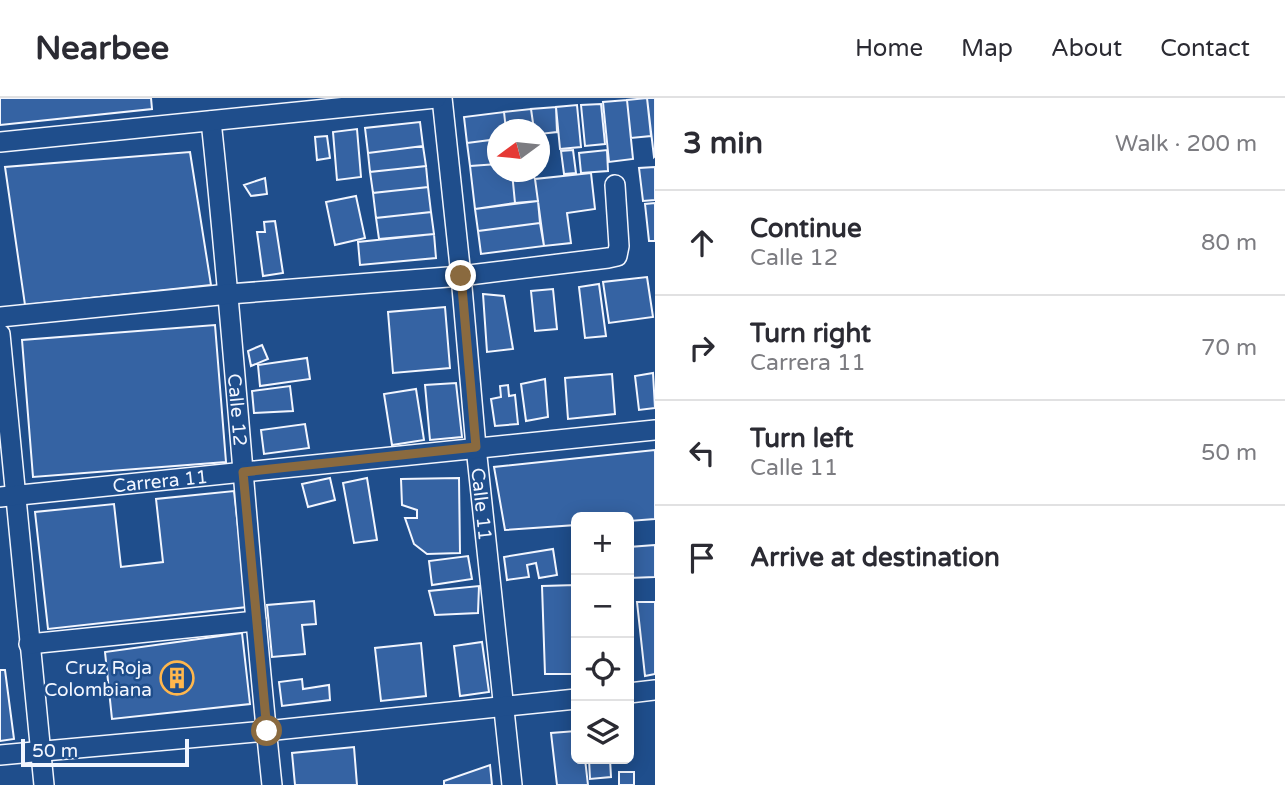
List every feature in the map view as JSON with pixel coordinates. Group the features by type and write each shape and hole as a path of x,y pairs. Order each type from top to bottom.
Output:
{"street":[{"path":"0,142 436,98"},
{"name":"Calle 11","path":"442,98 512,785"},
{"name":"Calle 12","path":"211,121 272,785"},
{"path":"0,317 229,294 461,276 617,256 620,246 615,185"},
{"path":"0,334 7,496 29,644 44,785"},
{"name":"Carrera 11","path":"7,496 655,430"},
{"path":"29,644 256,621"},
{"path":"634,692 655,690"},
{"path":"0,755 571,699"}],"building":[{"path":"0,98 151,98 152,109 0,125"},
{"path":"647,98 651,136 631,138 627,100"},
{"path":"647,98 655,98 654,157"},
{"path":"627,100 633,159 609,162 603,102"},
{"path":"601,104 605,144 585,146 581,105"},
{"path":"577,105 581,147 560,149 556,107"},
{"path":"556,107 557,132 550,133 550,119 532,119 531,109"},
{"path":"531,109 532,119 505,119 504,112"},
{"path":"504,112 505,119 487,119 487,140 467,143 464,117"},
{"path":"420,122 423,146 368,153 365,128"},
{"path":"357,129 361,177 337,180 333,132"},
{"path":"327,136 330,158 317,160 315,137"},
{"path":"487,140 487,165 470,166 467,143"},
{"path":"423,146 426,166 370,172 368,153"},
{"path":"573,150 576,173 564,174 561,151"},
{"path":"607,150 608,171 581,173 579,153"},
{"path":"190,152 211,285 25,305 5,167"},
{"path":"487,165 487,182 513,182 515,203 475,209 470,166"},
{"path":"426,166 428,187 373,193 370,172"},
{"path":"655,167 655,200 643,201 639,168"},
{"path":"591,173 595,209 567,213 571,243 544,246 535,182 550,182 550,177"},
{"path":"265,178 267,194 251,196 244,185"},
{"path":"513,182 535,182 538,201 515,203"},
{"path":"428,187 431,212 376,218 373,193"},
{"path":"356,196 365,238 335,245 326,202"},
{"path":"538,201 540,223 478,231 475,209"},
{"path":"655,203 655,241 649,241 645,204"},
{"path":"431,212 434,234 379,239 376,218"},
{"path":"275,221 283,273 263,276 257,232 265,232 264,222"},
{"path":"540,223 544,246 481,254 478,231"},
{"path":"434,234 436,258 360,265 358,242"},
{"path":"647,277 653,317 609,323 603,282"},
{"path":"599,284 606,336 585,338 579,287"},
{"path":"553,289 557,329 535,331 531,291"},
{"path":"483,294 504,296 513,349 487,352"},
{"path":"445,307 450,368 393,373 388,312"},
{"path":"215,325 226,462 33,477 22,340"},
{"path":"262,345 268,359 251,366 248,351"},
{"path":"307,358 310,379 260,386 258,365"},
{"path":"653,373 655,408 639,410 635,376"},
{"path":"612,374 615,414 568,419 565,378"},
{"path":"545,379 548,417 526,421 521,384"},
{"path":"456,383 462,437 430,440 425,385"},
{"path":"508,385 509,396 515,395 518,424 495,426 491,399 501,397 500,386"},
{"path":"290,386 293,411 254,413 252,391"},
{"path":"416,389 424,440 392,445 384,394"},
{"path":"305,424 309,448 264,454 261,430"},
{"path":"655,450 655,519 634,521 634,512 571,512 571,525 505,530 494,467"},
{"path":"330,478 335,500 308,507 302,484"},
{"path":"367,478 377,540 354,543 343,483"},
{"path":"459,478 460,553 427,554 414,544 405,518 417,518 417,510 402,505 401,479"},
{"path":"234,491 247,607 48,629 35,512 114,504 121,567 163,562 156,499"},
{"path":"655,545 655,577 634,578 634,547"},
{"path":"553,549 557,575 539,578 536,563 527,565 529,577 507,580 504,557"},
{"path":"468,556 472,579 432,585 429,561"},
{"path":"571,585 571,674 545,674 542,586"},
{"path":"479,586 478,613 435,615 429,591"},
{"path":"314,601 316,624 302,625 305,654 272,657 267,605"},
{"path":"637,602 655,602 655,674 645,676"},
{"name":"Cruz Roja Colombiana","path":"242,633 250,704 112,719 105,652"},
{"path":"482,642 489,692 460,696 454,646"},
{"path":"421,643 426,696 381,701 375,648"},
{"path":"0,670 5,670 14,739 0,741"},
{"path":"302,679 303,689 329,685 330,700 282,706 279,682"},
{"path":"571,731 571,764 586,764 588,785 557,785 551,733"},
{"path":"354,747 357,785 295,785 292,753"},
{"path":"589,764 610,764 611,777 590,779"},
{"path":"490,765 492,785 444,785 444,781"},
{"path":"619,772 634,772 634,785 619,785"}],"place":[{"name":"Cruz Roja Colombiana","path":"177,678"}],"route":[{"path":"267,731 243,472 476,447 461,276"}]}
